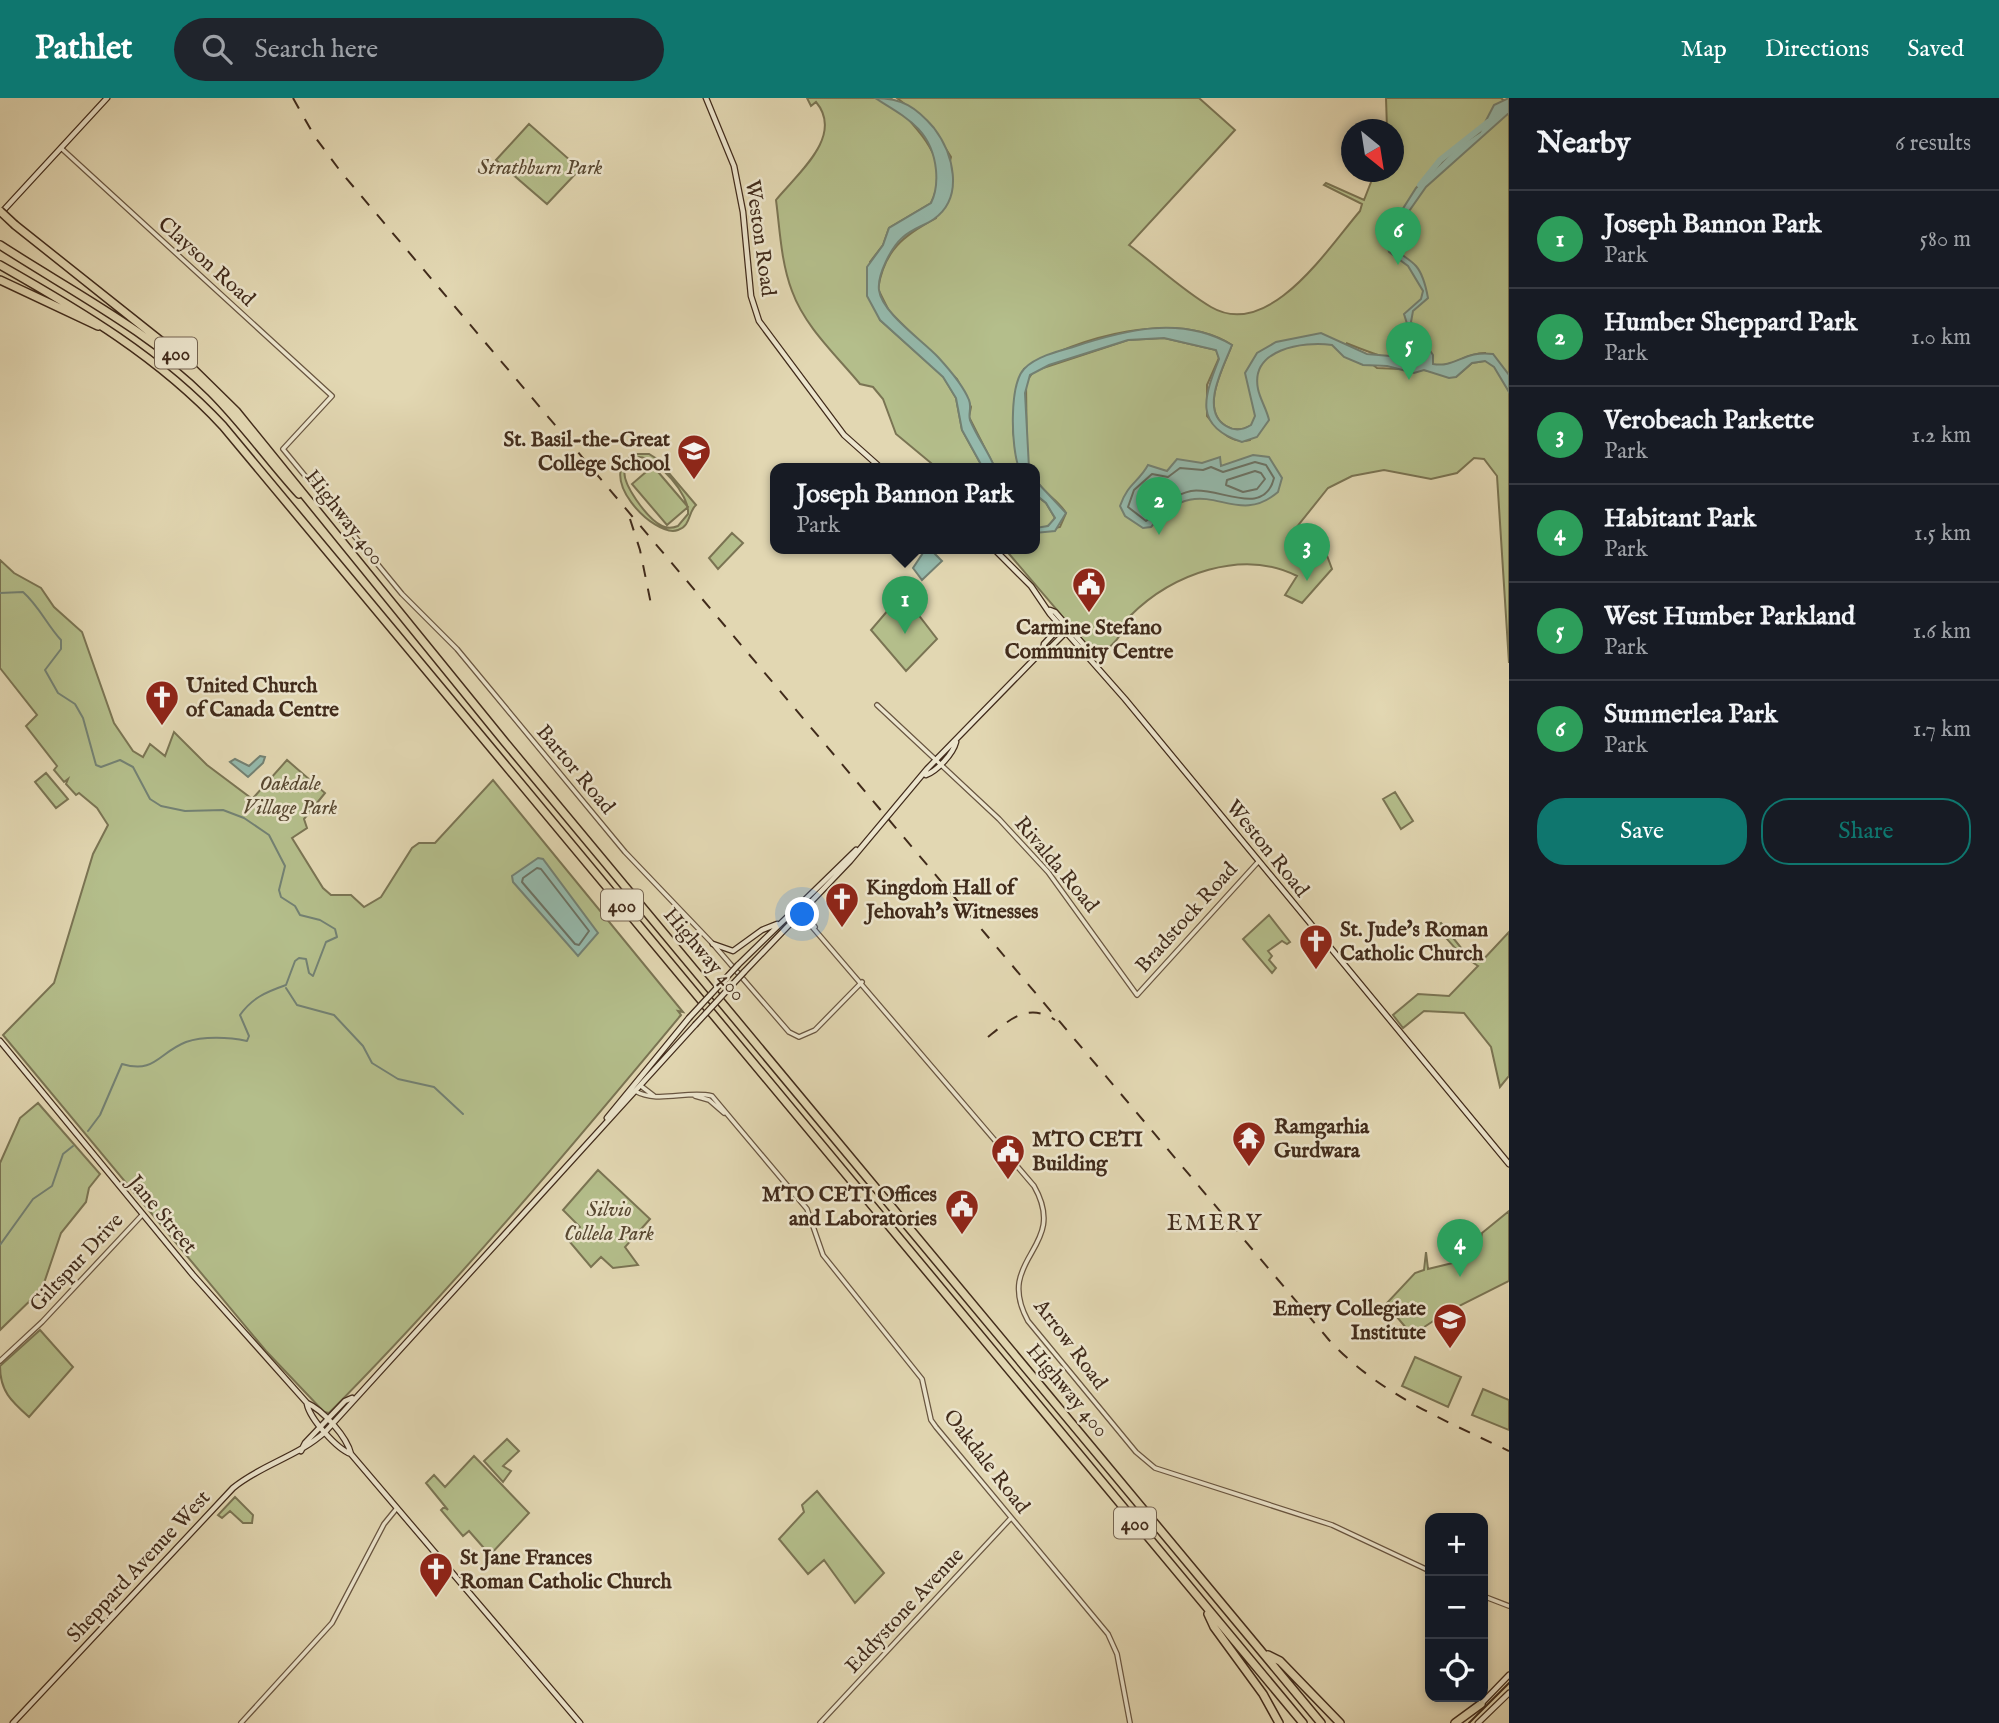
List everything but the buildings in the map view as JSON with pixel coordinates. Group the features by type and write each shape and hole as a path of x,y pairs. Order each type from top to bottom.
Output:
{"highway":[{"name":"Highway 400","path":"0,212 212,385 296,483 311,507 1321,1723"},
{"path":"0,243 150,342 211,392 311,507"},
{"name":"Highway 400","path":"0,265 115,334 173,376 223,426 1303,1723"},
{"path":"0,281 115,334"},
{"path":"1205,1607 1214,1627 1264,1694 1279,1723"},
{"path":"1265,1654 1280,1661 1340,1723"},
{"path":"1455,1723 1481,1704"}],"main road":[{"path":"0,212 107,98"},
{"name":"Weston Road","path":"706,98 734,166 751,296 759,321 844,435 875,463"},
{"name":"Weston Road","path":"999,554 1025,579 1509,1164"},
{"name":"Sheppard Avenue West","path":"634,1087 641,1086 1043,650 1044,643 1058,629 1065,627"},
{"name":"Sheppard Avenue West","path":"13,1723 233,1488 260,1469 301,1451 326,1431 352,1398 596,1132 689,1018 780,922 862,845"},
{"path":"713,944 733,951 762,930 780,922"},
{"name":"Jane Street","path":"0,1041 143,1214 307,1403 327,1420 349,1447 351,1454 580,1723"},
{"name":"Sheppard Avenue West","path":"301,1451 345,1401 352,1398"},
{"name":"Jane Street","path":"307,1403 308,1411 344,1451 351,1454"},
{"path":"1462,1723 1509,1675"},
{"path":"1478,1723 1509,1693"}],"street":[{"name":"Clayson Road","path":"61,148 332,397 283,449"},
{"name":"Bartor Road","path":"283,449 402,594 457,649 625,852 713,944 789,1032 799,1037 815,1030 862,982"},
{"name":"Rivalda Road","path":"877,705 999,819 1048,872 1137,995"},
{"name":"Bradstock Road","path":"1137,995 1258,862"},
{"name":"Arrow Road","path":"797,906 1034,1186 1042,1202 1044,1223 1037,1247 1019,1273 1021,1306 1028,1321 1144,1460 1167,1473 1332,1525 1425,1569"},
{"path":"641,1086 655,1097"},
{"name":"Oakdale Road","path":"634,1087 655,1097 690,1094 709,1100 734,1123 807,1209 823,1255 922,1379 931,1420 1115,1646 1130,1723"},
{"name":"Giltspur Drive","path":"0,1361 42,1322 143,1214"},
{"path":"241,1723 332,1623 384,1524 397,1508"},
{"name":"Eddystone Avenue","path":"820,1723 1011,1518"},
{"path":"1488,1598 1509,1606"}],"green space":[{"path":"807,98 891,98 929,145 938,171 937,186 931,203 889,228 883,245 870,262 880,320 943,376 956,398 962,430 980,463 931,463 896,434 883,399 873,387 860,384 822,340 798,304 785,269 776,200 805,167 821,141 825,128 823,115 816,102 811,106"},
{"path":"897,98 1199,98 1235,130 1129,245 1211,307 1233,314 1254,312 1295,286 1360,211 1362,204 1324,185 1326,183 1364,200 1371,182 1404,182 1404,119 1387,119 1386,98 1501,98 1509,105 1509,663 1497,476 1484,459 1474,458 1457,473 1431,479 1384,470 1352,476 1328,488 1296,528 1304,559 1326,553 1332,569 1302,603 1285,595 1297,576 1276,568 1231,565 1209,570 1166,588 1147,601 1128,618 1110,647 1097,657 1009,554 1040,554 1040,532 1060,527 1066,513 1040,485 1040,463 1027,463 1026,382 1034,371 1128,340 1164,338 1216,350 1219,358 1207,385 1207,416 1231,438 1250,440 1252,425 1239,429 1229,428 1218,419 1214,410 1219,376 1232,345 1209,334 1156,328 1099,338 1046,357 1024,369 1013,431 1018,463 992,463 969,417 971,407 957,379 889,311 878,289 885,264 897,245 936,218 951,157 930,124","holes":["1346,343 1393,360 1418,365 1448,364 1485,353 1485,361 1472,363 1456,377 1424,370 1377,368"]},
{"name":"Strathburn Park","path":"529,124 580,169 547,204 496,160"},
{"path":"636,454 649,454 657,459 696,505 682,528 667,530 642,515 623,488 620,475 624,463","holes":["639,457 663,470 684,497 688,514 678,526 666,528 656,522 631,491 625,468"]},
{"path":"653,466 688,507 667,525 632,484"},
{"path":"1040,498 1055,518 1044,528 1040,528"},
{"path":"732,533 743,543 718,569 709,558"},
{"name":"Oakdale Village Park","path":"0,560 14,573 41,588 54,607 82,632 114,723 133,751 143,757 150,744 165,756 174,732 207,765 267,810 254,797 287,760 325,793 304,819 307,828 292,838 323,888 331,895 351,895 364,907 381,897 412,848 419,843 435,843 493,780 683,1012 678,1011 681,1015 509,1218 329,1413 324,1412 266,1351 3,1035 54,983 93,854 108,825 97,808 79,793 76,795 66,784 68,779 64,782 54,770 57,766 26,726 37,715 0,668"},
{"path":"900,601 917,613 937,639 906,671 871,630 895,602"},
{"path":"46,773 68,799 56,808 35,782"},
{"path":"1395,792 1413,821 1401,829 1383,799"},
{"path":"1269,915 1290,942 1287,944 1282,941 1268,951 1272,956 1269,960 1276,968 1272,973 1243,939"},
{"path":"1441,923 1466,954 1481,962 1509,932 1509,1076 1500,1087 1491,1047 1464,1013 1424,1011 1403,1028 1393,1015 1418,994 1449,996 1478,966 1450,943 1437,925"},
{"path":"38,1103 100,1174 89,1188 86,1202 61,1233 42,1289 0,1330 0,1163 20,1118"},
{"name":"Silvio Collela Park","path":"598,1170 650,1219 625,1247 638,1265 613,1268 601,1257 591,1267 569,1241 580,1227 563,1210"},
{"path":"1509,1211 1509,1281 1447,1312 1412,1335 1386,1304 1415,1273 1424,1270 1426,1252 1428,1269 1469,1259 1479,1251 1482,1233"},
{"path":"40,1330 73,1367 29,1417 4,1389 0,1366"},
{"path":"1415,1357 1461,1377 1448,1407 1402,1386"},
{"path":"1483,1389 1509,1400 1509,1430 1472,1415"},
{"path":"507,1439 519,1451 503,1466 511,1471 503,1482 484,1461"},
{"path":"474,1456 529,1513 490,1555 469,1531 463,1536 441,1510 444,1507 448,1510 426,1483 434,1475 445,1487"},
{"path":"817,1491 884,1573 855,1603 824,1560 808,1574 779,1539 804,1512 802,1505"},
{"path":"235,1497 253,1515 252,1523 243,1523 230,1511 222,1518 218,1515"}],"water":[{"path":"875,98 908,105 934,128 951,162 953,187 944,210 898,242 882,270 879,290 887,308 938,357 959,383 970,403 970,420 992,463 980,463 962,430 956,398 943,377 880,320 867,296 867,267 883,245 889,228 931,203 934,195 934,156 923,135 907,119"},
{"path":"1509,98 1509,113 1426,187 1391,237 1394,247 1416,266 1424,281 1428,298 1413,311 1411,322 1433,355 1433,364 1448,364 1475,354 1493,354 1509,375 1509,392 1494,367 1485,361 1472,363 1456,377 1449,378 1424,370 1414,373 1387,366 1363,365 1344,357 1332,345 1294,347 1270,356 1262,365 1258,375 1258,389 1269,420 1257,437 1242,442 1216,428 1206,409 1209,386 1219,359 1216,350 1164,338 1128,340 1049,365 1030,375 1025,393 1029,463 1017,463 1014,446 1014,402 1019,377 1024,369 1047,355 1113,335 1153,328 1173,328 1193,330 1232,345 1219,376 1214,410 1218,419 1235,429 1251,425 1255,416 1245,373 1257,353 1276,342 1321,333 1367,354 1390,356 1407,364 1416,363 1424,352 1409,330 1404,314 1421,299 1423,291 1408,266 1389,252 1385,237 1416,188 1457,147 1480,132 1494,105"},
{"path":"1253,455 1269,457 1282,478 1278,492 1261,502 1246,505 1202,499 1187,501 1170,509 1151,527 1143,528 1125,516 1120,506 1126,492 1148,465 1167,471 1177,459 1202,463 1220,457 1221,466"},
{"path":"1040,485 1066,513 1055,531 1040,532 1040,527 1048,526 1055,518 1040,498"},
{"path":"922,554 935,554 942,561 922,580 913,568"},
{"path":"260,756 265,757 263,763 248,777 230,762 235,759 249,766"},
{"path":"538,858 543,859 598,933 578,956 513,882 512,876"}],"waterway":[{"path":"1420,185 1440,160 1488,122"},
{"path":"0,593 23,592 61,640 61,649 45,670 58,693 75,704 83,718 96,765 101,767 120,760 133,767 150,799 161,806 185,811 223,810 244,818 269,835 285,866 279,890 281,897 295,906 300,915 320,920 335,929 337,937 326,942 313,976 309,973 306,959 299,958 295,961 286,985 249,1004 240,1015 249,1036 247,1041 216,1038 193,1040 149,1064 122,1064 100,1115 88,1131"},
{"path":"286,988 297,1005 334,1015 363,1046 372,1063 398,1079 434,1087 463,1114"},
{"path":"0,1245 33,1199 52,1186 63,1154 73,1146"}],"tram line":[{"path":"1469,1723 1509,1683"}],"railway":[{"path":"293,98 315,137 341,172 1329,1340 1348,1359 1391,1391 1509,1451"},
{"path":"630,519 640,550 652,609"},
{"path":"988,1037 1019,1015 1036,1013 1055,1020"}],"place":[{"name":"Summerlea Park","path":"1398,265"},
{"name":"West Humber Parkland","path":"1409,380"},
{"name":"St. Basil-the-Great College School","path":"694,481"},
{"name":"Humber Sheppard Park","path":"1159,535"},
{"name":"Verobeach Parkette","path":"1307,581"},
{"name":"Carmine Stefano Community Centre","path":"1089,614"},
{"name":"Joseph Bannon Park","path":"905,634"},
{"name":"United Church of Canada Centre","path":"162,727"},
{"name":"Kingdom Hall of Jehovah's Witnesses","path":"842,929"},
{"name":"St. Jude's Roman Catholic Church","path":"1316,971"},
{"name":"Ramgarhia Gurdwara","path":"1249,1168"},
{"name":"MTO CETI Building","path":"1008,1181"},
{"name":"MTO CETI Offices and Laboratories","path":"962,1236"},
{"name":"Habitant Park","path":"1460,1277"},
{"name":"Emery Collegiate Institute","path":"1450,1350"},
{"name":"St Jane Frances Roman Catholic Church","path":"436,1599"}],"district":[{"name":"EMERY","path":"1215,1222"}]}
